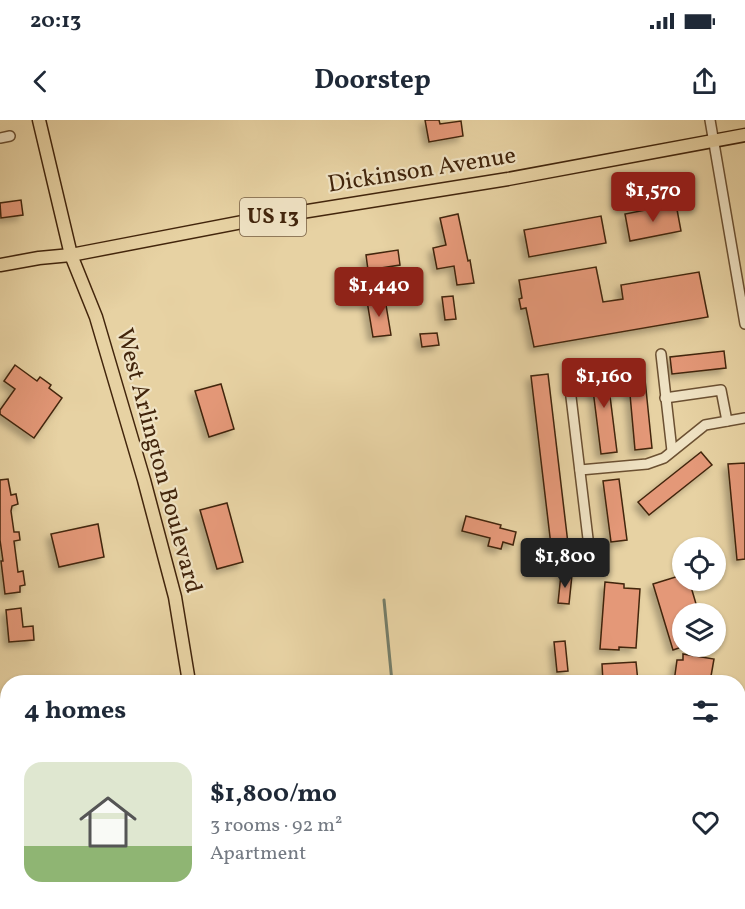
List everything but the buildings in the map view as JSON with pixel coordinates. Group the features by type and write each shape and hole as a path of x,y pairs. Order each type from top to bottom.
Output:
{"main road":[{"name":"West Arlington Boulevard","path":"39,120 71,255 96,317 144,480 175,597 188,675"},
{"name":"Dickinson Avenue","path":"0,265 71,255 258,219 508,179 745,135"}],"street":[{"path":"710,120 745,324"},
{"path":"661,354 672,452"},
{"path":"568,372 589,547"},
{"path":"665,398 722,390 727,421"},
{"path":"580,470 647,464 664,458 705,425 745,418"}],"waterway":[{"path":"384,600 391,675"}]}
